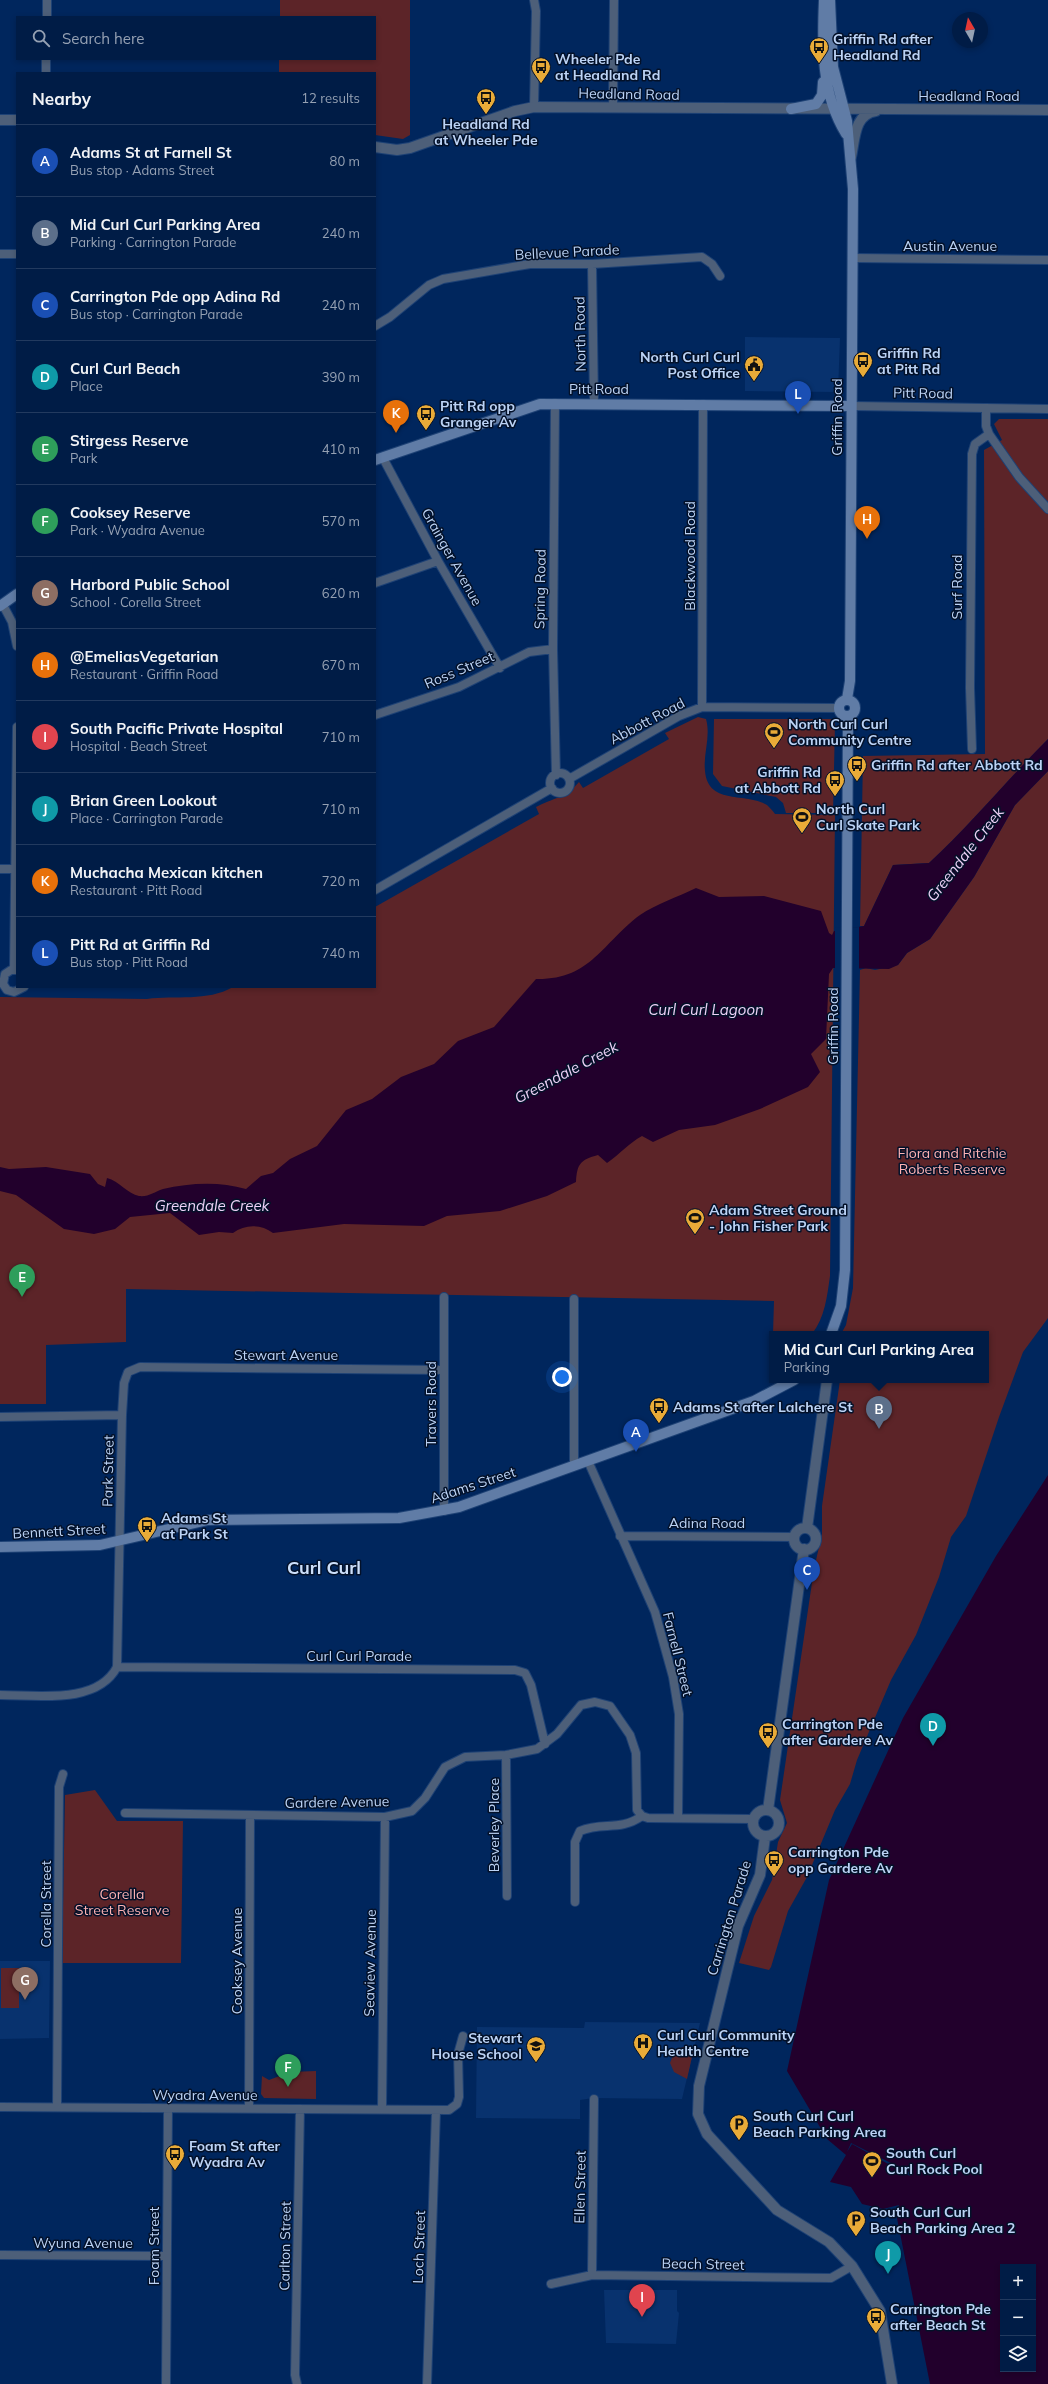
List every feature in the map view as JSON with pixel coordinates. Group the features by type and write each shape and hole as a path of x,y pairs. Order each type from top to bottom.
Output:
{"main road":[{"name":"Griffin Road","path":"824,0 824,72 833,109 847,135"},
{"name":"Griffin Road","path":"830,0 833,66 844,108 851,158 853,258 850,680 847,699"},
{"path":"791,110 818,102 822,95 824,72"},
{"name":"Pitt Road","path":"379,459 528,407 555,403 851,406"},
{"path":"1,606 16,595"},
{"path":"847,699 852,701 855,709 853,714 848,716 842,715 838,708 840,703 847,699"},
{"name":"Griffin Road","path":"832,1331 841,1306 845,1270 848,716"},
{"name":"Adams Street","path":"119,1541 208,1520 399,1518 444,1511 754,1401 788,1383"},
{"name":"Bennett Street","path":"0,1547 80,1547 119,1541"}],"street":[{"path":"47,0 47,16"},
{"path":"534,0 534,107"},
{"path":"612,108 614,0"},
{"path":"46,60 46,72"},
{"name":"Headland Road","path":"376,147 397,150 410,148 515,111 534,107 791,110 844,108 1048,110"},
{"name":"Headland Road","path":"851,158 862,116 869,112 890,109"},
{"path":"0,120 16,120"},
{"path":"0,254 16,254"},
{"name":"Bellevue Parade","path":"376,325 390,317 429,285 443,279 530,264 592,264 702,258 712,264 720,276"},
{"name":"Austin Avenue","path":"853,258 1048,260"},
{"name":"North Road","path":"592,264 594,403"},
{"name":"Spring Road","path":"555,403 553,650 556,774"},
{"name":"Blackwood Road","path":"702,707 703,404"},
{"name":"Pitt Road","path":"851,406 1048,409"},
{"path":"986,408 986,426 989,434 1019,477 1048,509"},
{"name":"Surf Road","path":"972,749 970,664 972,454 975,444 989,434"},
{"name":"Grainger Avenue","path":"379,459 500,668"},
{"path":"376,583 438,561"},
{"path":"1,606 12,622 16,641"},
{"name":"Ross Street","path":"376,714 459,688 529,652 553,650"},
{"name":"Abbott Road","path":"376,889 552,788 557,792 564,792 570,786 569,779 679,716 702,707 838,708"},
{"path":"552,788 552,779 556,774 562,774 569,779"},
{"path":"0,869 16,869 16,970 5,974 1,981 5,988 10,992 17,992 23,988"},
{"name":"Travers Road","path":"444,1297 444,1511"},
{"path":"574,1299 574,1466"},
{"name":"Stewart Avenue","path":"128,1372 140,1367 444,1370"},
{"name":"Park Street","path":"118,1667 122,1415 124,1383 128,1372"},
{"path":"807,1528 826,1383"},
{"path":"0,1417 122,1415"},
{"name":"Farnell Street","path":"588,1461 655,1612 673,1677 679,1714 678,1818"},
{"path":"807,1528 815,1535 816,1542 811,1548 804,1549 796,1544 795,1537 798,1531 807,1528"},
{"name":"Adina Road","path":"620,1536 795,1537"},
{"path":"768,1810 804,1549"},
{"path":"0,1695 85,1692 106,1683 118,1667"},
{"name":"Curl Curl Parade","path":"118,1667 515,1670 525,1673 531,1685 545,1744"},
{"name":"Gardere Avenue","path":"125,1813 385,1817 412,1811 425,1798 445,1767 465,1757 506,1755 537,1749 545,1744 581,1705 595,1702 610,1706 630,1735 636,1753 638,1810 642,1816"},
{"name":"Beverley Place","path":"506,1755 507,1896"},
{"name":"Corella Street","path":"57,2107 60,1788 63,1774"},
{"path":"768,1810 775,1814 779,1823 776,1832 765,1837 755,1832 753,1819 758,1813 768,1810"},
{"name":"Cooksey Avenue","path":"249,2107 250,1815"},
{"path":"575,1902 575,1842 580,1831 590,1827 624,1826 642,1816 648,1818 753,1819"},
{"name":"Seaview Avenue","path":"382,2109 385,1817"},
{"name":"Carrington Parade","path":"765,1837 760,1875 738,1926 704,2063 698,2096 698,2114 707,2134 777,2210 829,2242 852,2266 880,2311 892,2384"},
{"name":"Wyadra Avenue","path":"0,2107 249,2107 449,2110 456,2104 459,2097 458,2054 463,2036"},
{"name":"Ellen Street","path":"592,2275 594,2099"},
{"name":"Foam Street","path":"166,2384 168,2108"},
{"name":"Carlton Street","path":"297,2384 295,2375 300,2108"},
{"name":"Loch Street","path":"427,2384 436,2111"},
{"name":"Wyuna Avenue","path":"0,2255 166,2256"},
{"name":"Beach Street","path":"551,2284 592,2275 825,2279 836,2277 852,2266"}],"shaded area":[{"path":"745,337 840,338 838,392 745,391"},
{"path":"0,1961 50,1961 49,2038 0,2039"},
{"path":"585,2022 700,2023 682,2099 593,2098 580,2100 580,2119 476,2118 477,2027 584,2028"},
{"path":"604,2290 677,2290 677,2311 679,2313 676,2344 606,2343"}],"green space":[{"path":"280,0 410,0 410,135 403,139 376,135 376,72 279,72 279,60 376,60 376,16 280,16"},
{"path":"999,419 1048,419 1048,739 960,833 929,863 893,865 864,926 860,926 863,756 985,754 984,450 1002,440 994,424"},
{"path":"698,717 706,719 708,732 705,771 708,782 713,789 721,794 759,801 767,805 775,814 835,815 830,1276 823,1314 814,1331 773,1331 774,1301 126,1289 126,1342 46,1345 46,1404 0,1404 0,997 147,999 213,995 231,988 376,988 376,906 539,814 536,807 564,795 579,782 583,788 669,739 665,733"},
{"name":"North Curl Curl Community Centre","path":"714,719 831,719 835,724 833,813 786,813 783,803 776,797 722,786 713,774"},
{"name":"Flora and Ritchie Roberts Reserve","path":"1048,771 1048,1318 1023,1352 999,1417 966,1516 951,1537 939,1577 916,1635 891,1680 857,1760 850,1784 835,1810 807,1877 788,1911 769,1970 739,1963 754,1916 772,1880 778,1842 787,1823 780,1800 814,1569 822,1534 822,1506 840,1383 989,1383 989,1331 843,1331 846,1325 853,1288 860,970 866,968 875,970 898,965 907,953 930,939 974,877 1015,805"},
{"name":"Corella Street Reserve","path":"95,1790 117,1821 183,1821 181,1963 62,1963 65,1795"},
{"path":"1,1968 19,1968 19,2008 1,2008"},
{"path":"683,2047 694,2048 687,2079 674,2072 670,2063 674,2053"},
{"path":"316,2071 316,2099 264,2098 261,2094 262,2076 269,2080 290,2072"}],"water":[{"name":"Curl Curl Lagoon","path":"1048,739 1048,771 1015,805 974,877 930,939 907,953 898,965 889,969 833,968 829,974 826,1039 811,1054 820,1072 808,1087 760,1109 715,1125 679,1130 653,1142 642,1136 607,1163 598,1155 583,1161 577,1171 576,1182 547,1196 500,1211 447,1216 424,1226 344,1224 273,1233 263,1228 253,1226 243,1228 233,1233 219,1232 199,1235 170,1213 130,1217 115,1229 94,1234 64,1229 16,1195 0,1191 0,1167 9,1169 46,1167 90,1174 98,1184 105,1187 107,1178 116,1182 131,1193 139,1196 149,1195 163,1189 194,1184 236,1186 246,1189 261,1176 273,1173 290,1159 317,1146 346,1110 372,1099 401,1077 434,1064 458,1041 494,1027 536,979 555,978 583,967 640,915 660,904 696,888 719,897 764,896 821,911 829,933 832,935 834,931 864,926 893,865 929,863 960,833"},
{"path":"1048,1475 1048,2384 930,2384 896,2213 899,2205 883,2209 862,2204 851,2187 830,2182 846,2155 827,2139 787,2071 829,1880 903,1718 996,1556","holes":["851,2143 911,2173 910,2176 852,2144 847,2152"]}],"pier":[{"path":"859,927 859,970 835,970 835,928"}],"place":[{"name":"Griffin Rd after Headland Rd","path":"819,64"},
{"name":"Wheeler Pde at Headland Rd","path":"541,84"},
{"name":"Headland Rd at Wheeler Pde","path":"486,115"},
{"name":"Griffin Rd at Pitt Rd","path":"863,378"},
{"name":"North Curl Curl Post Office","path":"754,382"},
{"name":"Pitt Rd at Griffin Rd","path":"798,414"},
{"name":"Pitt Rd opp Granger Av","path":"426,431"},
{"name":"Muchacha Mexican kitchen","path":"396,433"},
{"name":"@EmeliasVegetarian","path":"867,539"},
{"name":"North Curl Curl Community Centre","path":"774,749"},
{"name":"Griffin Rd after Abbott Rd","path":"857,782"},
{"name":"Griffin Rd at Abbott Rd","path":"835,797"},
{"name":"North Curl Curl Skate Park","path":"802,834"},
{"name":"Adam Street Ground - John Fisher Park","path":"695,1235"},
{"name":"Stirgess Reserve","path":"22,1297"},
{"name":"Adams St after Lalchere St","path":"659,1424"},
{"name":"Mid Curl Curl Parking Area","path":"879,1429"},
{"name":"Adams St at Farnell St","path":"636,1452"},
{"name":"Adams St at Park St","path":"147,1543"},
{"name":"Carrington Pde opp Adina Rd","path":"807,1590"},
{"name":"Curl Curl Beach","path":"933,1746"},
{"name":"Carrington Pde after Gardere Av","path":"768,1749"},
{"name":"Carrington Pde opp Gardere Av","path":"774,1877"},
{"name":"Harbord Public School","path":"25,2000"},
{"name":"Curl Curl Community Health Centre","path":"643,2060"},
{"name":"Stewart House School","path":"536,2063"},
{"name":"Cooksey Reserve","path":"288,2087"},
{"name":"South Curl Curl Beach Parking Area","path":"739,2141"},
{"name":"Foam St after Wyadra Av","path":"175,2171"},
{"name":"South Curl Curl Rock Pool","path":"872,2178"},
{"name":"South Curl Curl Beach Parking Area 2","path":"856,2237"},
{"name":"Brian Green Lookout","path":"888,2274"},
{"name":"South Pacific Private Hospital","path":"642,2317"},
{"name":"Carrington Pde after Beach St","path":"876,2334"}],"district":[{"name":"Curl Curl","path":"324,1567"}],"water label":[{"name":"Greendale Creek","path":"965,854"},
{"name":"Greendale Creek","path":"566,1072"},
{"name":"Greendale Creek","path":"212,1205"}]}
